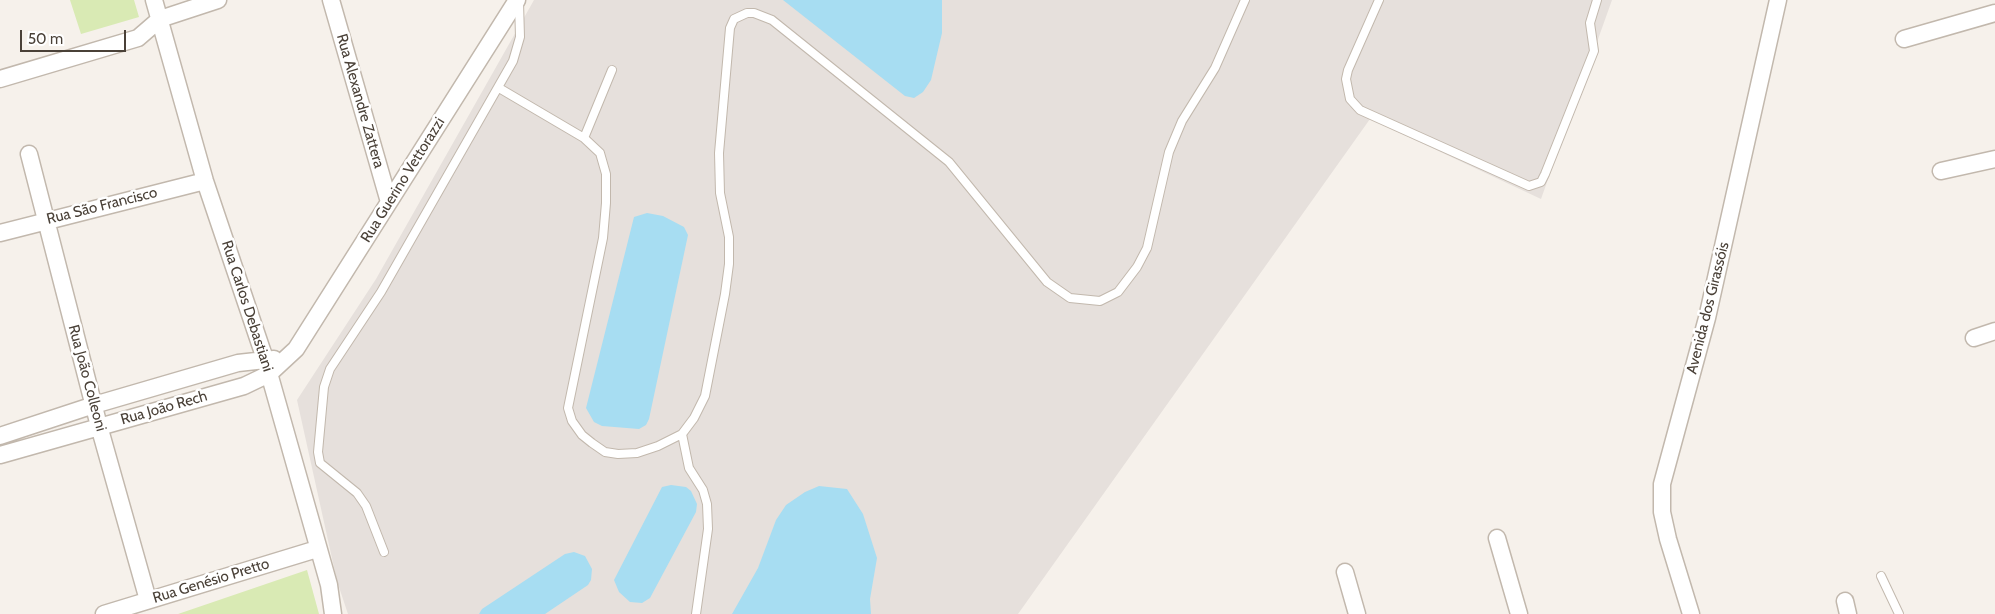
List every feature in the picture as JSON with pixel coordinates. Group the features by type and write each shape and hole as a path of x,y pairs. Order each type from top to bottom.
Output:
{"street":[{"name":"Rua Carlos Debastiani","path":"154,0 205,180 267,367 329,585 333,614"},
{"path":"0,79 138,38 160,20 218,0"},
{"name":"Rua Alexandre Zattera","path":"330,0 389,202"},
{"name":"Rua Guerino Vettorazzi","path":"267,367 286,358 296,349 518,0"},
{"name":"Avenida dos Girassóis","path":"1691,614 1668,539 1662,512 1662,484 1707,318 1778,0"},
{"path":"1904,39 1995,13"},
{"name":"Rua João Colleoni","path":"29,154 99,426 148,600"},
{"path":"1941,171 1995,159"},
{"name":"Rua São Francisco","path":"0,233 205,180"},
{"path":"1974,338 1995,332"},
{"name":"Rua João Rech","path":"0,436 94,405 238,363 267,367"},
{"name":"Rua João Rech","path":"0,455 244,386 267,367"},
{"path":"1497,538 1519,614"},
{"name":"Rua Genésio Pretto","path":"104,614 318,549"},
{"path":"1345,572 1357,614"}],"lane":[{"path":"384,552 366,506 357,493 320,463 318,452 324,387 330,369 381,292 513,61 520,38 518,0"},
{"path":"499,88 584,138 600,153 606,174 603,238 568,408 572,421 582,435 605,452 618,454 637,453 658,446 682,434 694,418 705,396 729,264 729,237 720,194 719,153 730,28 734,19 747,13 754,13 772,20 949,162 1047,282 1070,298 1100,301 1118,292 1137,268 1147,248 1169,152 1182,121 1215,68 1245,0"},
{"path":"1379,0 1348,70 1346,79 1350,99 1360,110 1529,186 1541,182 1545,174 1594,51 1590,23 1597,0"},
{"path":"584,138 612,70"},
{"path":"682,434 689,468 703,490 707,504 708,529 696,614"},
{"path":"1881,576 1898,614"}],"shaded area":[{"path":"534,0 1612,0 1541,199 1370,119 1018,614 348,614 337,581 297,400 376,279"}],"green space":[{"path":"70,0 134,0 139,17 81,34"},
{"path":"307,570 319,614 178,614"}],"water":[{"path":"783,0 942,0 942,33 931,80 923,92 914,98 905,96"},
{"path":"647,213 663,216 684,227 688,235 649,419 646,425 639,429 602,426 594,422 586,408 634,217"},
{"path":"671,485 686,487 691,491 697,504 696,512 650,598 642,603 630,602 619,592 614,580 662,487"},
{"path":"819,486 847,489 863,514 877,558 870,599 871,614 732,614 758,568 776,520 786,505 805,492"},
{"path":"574,552 585,556 592,569 591,580 588,585 545,614 479,614 482,609 565,554"}]}
